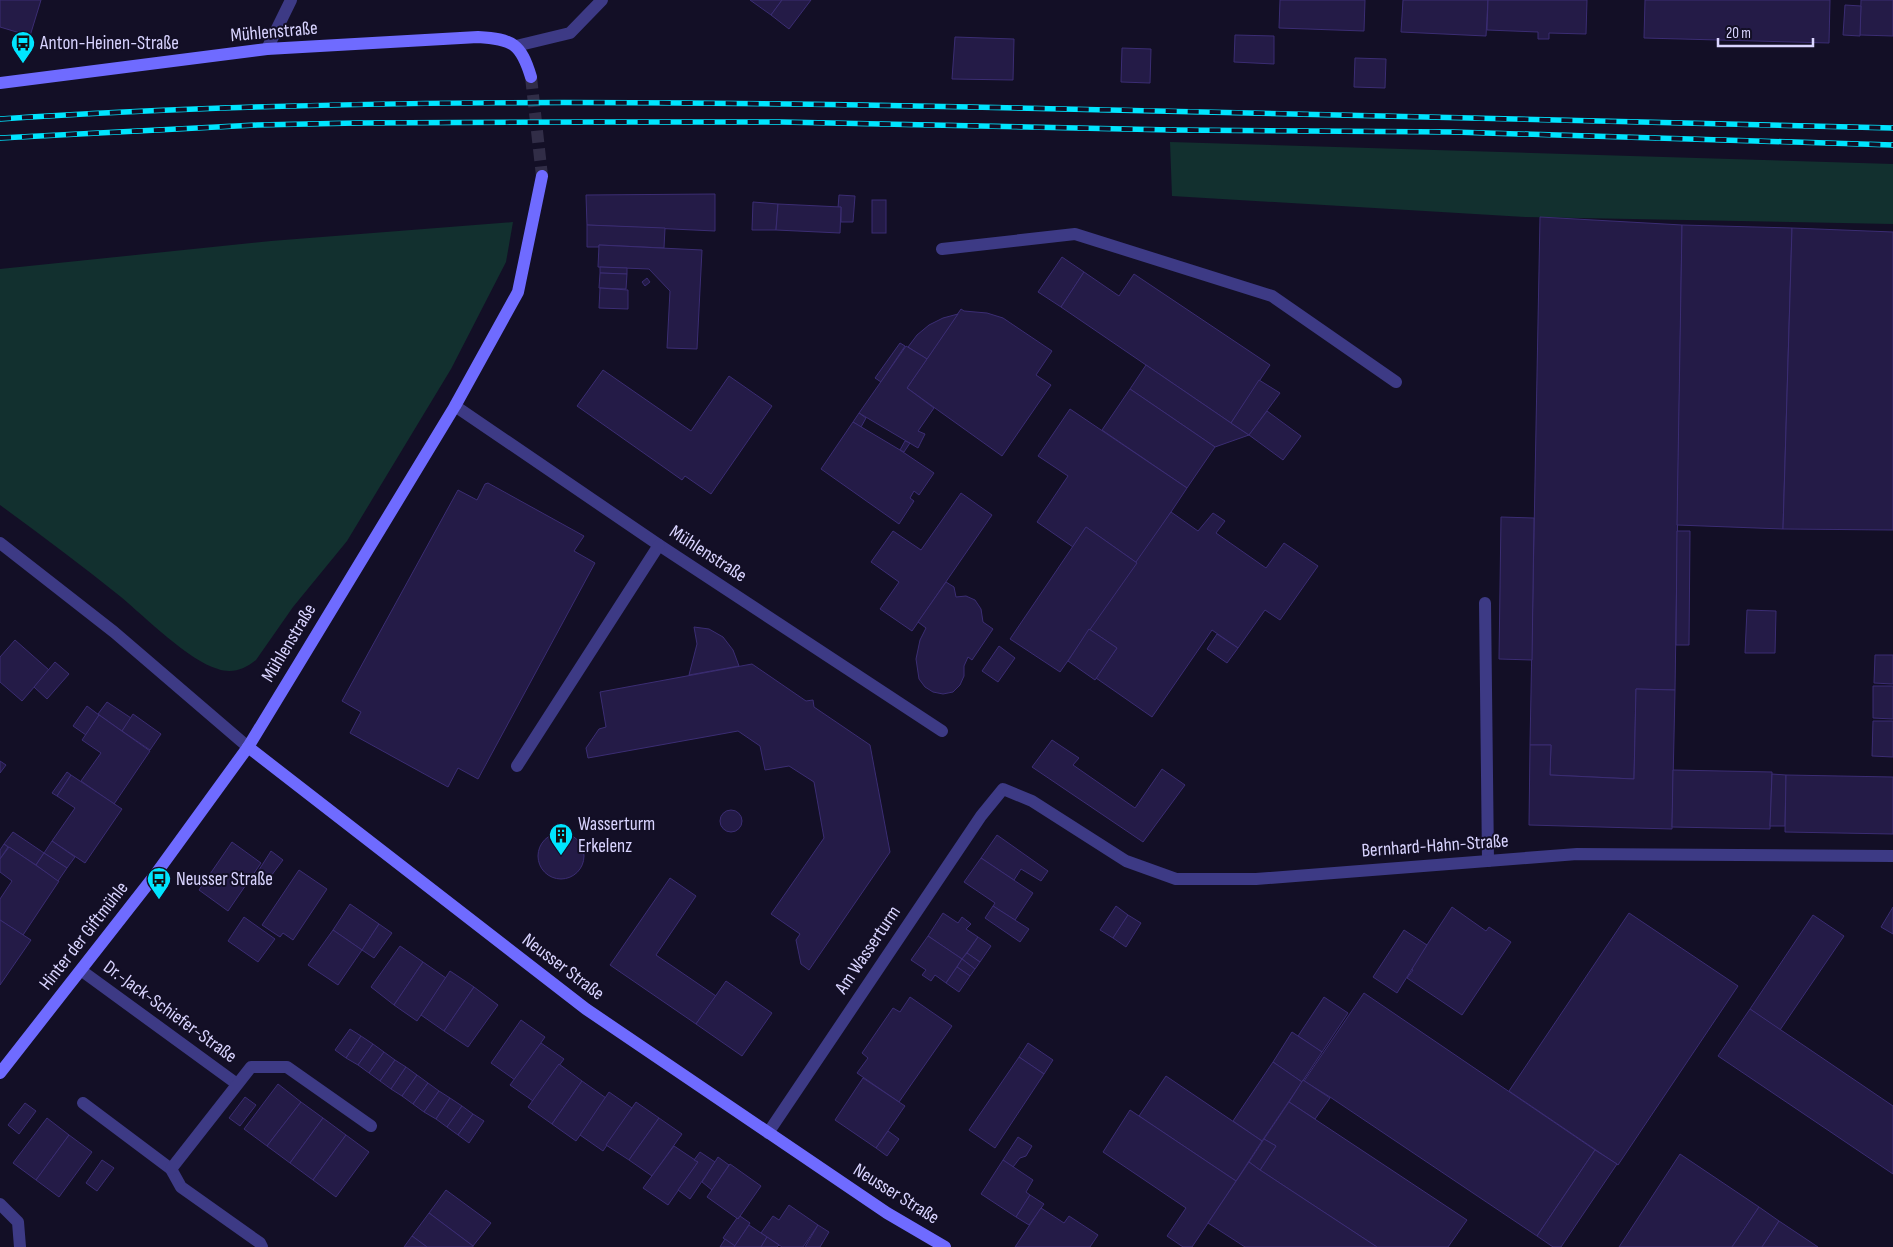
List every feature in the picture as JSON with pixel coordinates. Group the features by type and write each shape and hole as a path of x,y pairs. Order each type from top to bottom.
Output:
{"street":[{"path":"267,49 292,0"},
{"path":"532,77 526,61 516,46 570,33 602,0"},
{"name":"Mühlenstraße","path":"0,82 267,49 478,37 500,38 516,46"},
{"name":"Mühlenstraße","path":"248,747 455,406 518,292 542,176"},
{"path":"942,249 1075,234 1272,296 1396,382"},
{"name":"Mühlenstraße","path":"455,406 659,545 942,732"},
{"name":"Neusser Straße","path":"0,543 114,632 248,747 586,1009 887,1213 938,1245"},
{"path":"517,766 659,545"},
{"path":"1485,603 1488,861"},
{"name":"Hinter der Giftmühle","path":"0,1073 82,971 248,747"},
{"name":"Bernhard-Hahn-Straße","path":"1003,788 1032,801 1126,861 1176,879 1256,879 1577,854 1893,856"},
{"name":"Am Wasserturm","path":"768,1133 981,816 1003,788"},
{"name":"Dr.-Jack-Schiefer-Straße","path":"82,971 237,1084"},
{"name":"Dr.-Jack-Schiefer-Straße","path":"171,1169 251,1067 287,1067 371,1126"},
{"path":"84,1103 171,1169 181,1187 260,1243 262,1247"},
{"path":"0,1204 18,1222 20,1247"}],"green space":[{"path":"1170,142 1893,164 1893,224 1525,217 1172,196"},
{"path":"513,222 506,262 451,369 347,541 293,607 256,660 247,666 238,670 228,671 218,669 194,657 168,638 106,585 0,505 0,269 271,241"}],"building":[{"path":"0,0 41,0 30,36 0,27"},
{"path":"750,0 782,0 771,15"},
{"path":"782,0 811,0 789,29 771,15"},
{"path":"1280,0 1365,0 1364,31 1279,28"},
{"path":"1403,0 1488,0 1486,36 1401,32"},
{"path":"1488,0 1587,0 1586,34 1549,33 1549,39 1538,39 1538,32 1487,30"},
{"path":"1645,0 1830,0 1829,43 1644,38"},
{"path":"1861,0 1893,0 1893,36 1860,35"},
{"path":"1845,5 1861,6 1860,36 1843,35"},
{"path":"1235,35 1274,36 1274,64 1234,62"},
{"path":"955,37 1014,39 1013,80 952,79"},
{"path":"1122,48 1151,49 1150,83 1121,82"},
{"path":"1355,58 1386,59 1385,88 1354,87"},
{"path":"715,194 715,231 587,225 586,195"},
{"path":"839,195 855,196 853,222 841,222 841,207 838,208"},
{"path":"872,200 886,200 886,233 872,233"},
{"path":"753,202 778,204 776,230 752,230"},
{"path":"778,204 841,207 840,233 776,230"},
{"path":"1540,217 1682,225 1675,690 1636,689 1634,779 1550,775 1551,745 1530,745"},
{"path":"587,225 665,228 664,248 599,245 599,247 587,247"},
{"path":"1682,225 1792,228 1783,529 1677,525"},
{"path":"1792,228 1893,232 1893,530 1783,529"},
{"path":"599,245 702,250 697,349 667,348 670,291 649,269 598,267"},
{"path":"1062,257 1084,272 1061,307 1038,292"},
{"path":"600,267 627,268 627,274 600,273"},
{"path":"1084,272 1119,296 1134,274 1270,365 1231,423 1061,307"},
{"path":"600,273 627,274 626,289 599,288"},
{"path":"647,278 650,282 645,286 642,282"},
{"path":"600,288 628,290 628,309 599,308"},
{"path":"961,309 964,311 987,313 1003,318 1052,351 1036,375 1051,385 1002,456 907,388"},
{"path":"958,314 927,359 908,347 917,335 929,325 943,318"},
{"path":"900,343 905,346 881,382 875,378"},
{"path":"906,346 927,359 907,388 934,408 918,431 925,434 918,448 859,413"},
{"path":"1146,365 1249,435 1215,447 1130,389"},
{"path":"603,370 691,431 729,376 772,406 711,494 685,476 682,480 577,406"},
{"path":"1259,380 1280,393 1249,435 1231,423"},
{"path":"1130,389 1215,447 1187,488 1102,430"},
{"path":"1070,409 1187,488 1137,563 1086,527 1073,547 1037,522 1068,476 1038,456"},
{"path":"1267,411 1301,436 1283,460 1249,435"},
{"path":"859,413 866,418 861,427 853,422"},
{"path":"853,422 934,473 919,495 914,491 910,498 914,501 899,524 821,469"},
{"path":"905,441 910,443 904,452 900,450"},
{"path":"488,483 584,536 574,551 595,563 478,779 458,768 448,787 350,733 361,712 342,701 458,490 477,500 485,484"},
{"path":"961,493 992,515 912,631 880,609 899,582 871,562 893,531 921,550"},
{"path":"1171,512 1198,531 1213,513 1225,521 1216,533 1266,568 1284,543 1318,566 1280,620 1265,610 1238,648 1212,630 1152,717 1096,678 1117,648 1089,629"},
{"path":"1501,517 1534,518 1532,660 1499,659"},
{"path":"1086,527 1137,563 1060,672 1010,639"},
{"path":"1677,531 1690,531 1689,645 1676,645"},
{"path":"946,582 954,587 956,597 966,596 975,600 981,609 983,622 993,629 972,660 968,657 960,685 953,692 943,694 933,692 925,687 919,679 916,659 920,640 926,628 918,622"},
{"path":"1747,610 1776,611 1775,653 1745,653"},
{"path":"694,627 709,629 723,637 733,650 739,666 689,675 697,644"},
{"path":"1089,629 1117,648 1095,680 1068,661"},
{"path":"1217,634 1238,648 1227,663 1207,649"},
{"path":"15,640 49,670 22,701 0,682 0,657"},
{"path":"999,646 1015,658 998,682 982,671"},
{"path":"1875,655 1893,655 1893,684 1874,683"},
{"path":"55,662 69,674 47,699 34,687"},
{"path":"752,664 806,701 813,700 814,707 870,745 890,852 809,970 801,964 796,940 800,934 771,914 824,838 814,782 789,766 765,770 760,746 738,731 588,758 586,748 599,729 606,727 600,692"},
{"path":"1873,686 1893,686 1893,719 1873,718"},
{"path":"1636,689 1675,690 1672,829 1529,825 1530,745 1551,745 1550,775 1634,779"},
{"path":"107,702 131,718 122,731 98,714"},
{"path":"87,706 99,715 86,735 73,726"},
{"path":"133,714 161,734 150,750 122,731"},
{"path":"99,715 150,751 114,804 81,781 101,753 82,740"},
{"path":"1873,721 1893,721 1893,757 1872,756"},
{"path":"1052,740 1079,758 1073,765 1135,808 1162,769 1185,785 1143,842 1032,767"},
{"path":"0,761 6,765 0,773"},
{"path":"1673,770 1772,772 1770,829 1672,827"},
{"path":"67,772 71,775 57,796 52,793"},
{"path":"1772,774 1786,775 1785,826 1770,826"},
{"path":"71,775 122,809 85,863 52,841 75,808 57,796"},
{"path":"1786,775 1893,777 1893,834 1785,832"},
{"path":"731,810 739,813 742,821 739,829 731,832 723,829 720,821 723,813"},
{"path":"13,832 44,853 36,865 4,844"},
{"name":"Wasserturm Erkelenz","path":"561,833 574,837 580,843 584,856 580,869 574,875 561,879 548,875 542,869 538,856 542,843 548,837"},
{"path":"997,835 1048,871 1041,881 1021,869 1014,880 981,858"},
{"path":"52,841 75,857 67,868 44,853"},
{"path":"232,842 261,863 228,911 199,890"},
{"path":"4,844 8,847 0,859 0,850"},
{"path":"9,847 59,881 23,935 0,920 0,899 12,881 0,872 0,859"},
{"path":"271,851 283,860 268,880 257,873"},
{"path":"44,853 67,868 58,881 36,865"},
{"path":"981,858 1033,893 1015,920 993,906 995,903 964,882"},
{"path":"299,870 327,889 293,940 283,933 280,937 262,925"},
{"path":"670,878 696,896 656,955 716,996 696,1024 610,965"},
{"path":"350,904 379,924 362,950 333,930"},
{"path":"993,906 1029,929 1020,942 985,918"},
{"path":"1116,906 1128,915 1113,938 1100,930"},
{"path":"1452,907 1486,931 1489,927 1511,942 1462,1015 1407,978"},
{"path":"1893,907 1893,934 1881,927"},
{"path":"943,913 958,923 962,917 971,924 966,929 978,937 962,959 928,936"},
{"path":"1629,913 1738,986 1618,1165 1509,1091"},
{"path":"1128,915 1141,923 1126,947 1113,938"},
{"path":"1813,915 1844,936 1780,1030 1750,1009"},
{"path":"244,917 275,939 258,962 228,941"},
{"path":"0,920 31,940 0,985"},
{"path":"379,924 392,933 374,958 362,950"},
{"path":"333,930 362,950 338,985 308,965"},
{"path":"1404,930 1427,945 1397,993 1373,977"},
{"path":"928,936 962,959 946,983 935,975 931,981 922,975 926,970 911,960"},
{"path":"978,937 991,946 980,962 967,953"},
{"path":"400,946 423,962 394,1005 371,987"},
{"path":"967,953 980,962 975,969 962,959"},
{"path":"962,959 975,969 970,976 957,967"},
{"path":"423,962 446,978 417,1021 394,1005"},
{"path":"957,967 970,976 959,992 946,983"},
{"path":"450,971 474,987 444,1031 421,1015"},
{"path":"726,981 772,1013 742,1056 696,1024"},
{"path":"474,987 498,1005 468,1047 444,1031"},
{"path":"1364,993 1595,1150 1537,1236 1304,1081"},
{"path":"910,997 952,1026 899,1102 857,1073 868,1058 862,1053 893,1008 900,1012"},
{"path":"1324,997 1348,1013 1322,1052 1298,1036"},
{"path":"1750,1009 1893,1106 1893,1174 1718,1056"},
{"path":"521,1020 545,1037 515,1080 491,1063"},
{"path":"350,1029 361,1036 346,1058 335,1050"},
{"path":"1292,1032 1322,1052 1302,1082 1273,1062"},
{"path":"361,1036 373,1044 358,1065 346,1058"},
{"path":"541,1043 564,1059 533,1101 510,1085"},
{"path":"1028,1043 1053,1060 1044,1074 1019,1057"},
{"path":"373,1044 384,1052 369,1073 358,1065"},
{"path":"384,1052 395,1060 380,1081 369,1073"},
{"path":"1019,1057 1044,1074 995,1148 969,1130"},
{"path":"395,1060 406,1067 391,1089 380,1081"},
{"path":"1273,1062 1302,1082 1262,1141 1233,1121"},
{"path":"559,1064 582,1081 552,1124 528,1107"},
{"path":"406,1067 417,1075 402,1096 391,1089"},
{"path":"417,1075 428,1083 413,1104 402,1096"},
{"path":"1166,1076 1262,1141 1236,1181 1139,1116"},
{"path":"863,1078 905,1106 876,1148 835,1120"},
{"path":"1303,1080 1330,1098 1315,1119 1289,1102"},
{"path":"582,1081 606,1098 576,1141 552,1124"},
{"path":"428,1083 439,1091 424,1112 413,1104"},
{"path":"278,1084 301,1102 267,1146 244,1129"},
{"path":"439,1091 450,1098 436,1119 424,1112"},
{"path":"609,1092 632,1108 603,1151 580,1135"},
{"path":"245,1097 256,1105 240,1126 229,1118"},
{"path":"450,1098 462,1106 447,1127 436,1119"},
{"path":"301,1102 323,1118 290,1163 267,1146"},
{"path":"636,1102 659,1118 629,1160 606,1145"},
{"path":"1289,1102 1467,1220 1448,1247 1377,1247 1260,1170 1276,1146 1264,1139"},
{"path":"25,1103 36,1111 19,1134 8,1125"},
{"path":"462,1106 473,1114 458,1135 447,1127"},
{"path":"1130,1110 1236,1181 1192,1247 1183,1247 1167,1236 1186,1208 1103,1152"},
{"path":"473,1114 484,1121 469,1143 458,1135"},
{"path":"47,1118 69,1135 36,1180 13,1163"},
{"path":"323,1118 346,1135 313,1180 290,1163"},
{"path":"659,1118 682,1134 652,1176 629,1160"},
{"path":"888,1131 899,1139 887,1156 876,1148"},
{"path":"69,1135 92,1152 59,1197 36,1180"},
{"path":"346,1135 369,1152 336,1197 313,1180"},
{"path":"1018,1137 1032,1146 1026,1156 1020,1158 1013,1167 1003,1160"},
{"path":"1264,1139 1276,1146 1260,1170 1249,1162"},
{"path":"674,1146 698,1162 668,1205 643,1188"},
{"path":"1595,1150 1617,1164 1561,1247 1553,1247 1537,1236"},
{"path":"700,1152 715,1162 690,1199 678,1190 698,1162 694,1160"},
{"path":"1680,1154 1759,1207 1732,1247 1619,1247"},
{"path":"718,1157 729,1165 712,1190 702,1182"},
{"path":"102,1160 114,1168 97,1191 86,1183"},
{"path":"1003,1160 1033,1180 1026,1192 1030,1195 1016,1217 981,1194"},
{"path":"1249,1162 1377,1247 1245,1247 1208,1223"},
{"path":"730,1164 761,1186 738,1219 707,1197"},
{"path":"446,1190 491,1223 473,1246 429,1213"},
{"path":"1030,1195 1044,1204 1029,1225 1016,1217"},
{"path":"789,1205 818,1225 803,1247 782,1247 761,1233 773,1216 779,1220"},
{"path":"1759,1207 1779,1221 1762,1247 1732,1247"},
{"path":"1041,1208 1064,1223 1069,1216 1098,1235 1090,1247 1015,1247"},
{"path":"429,1213 473,1247 427,1247 412,1236"},
{"path":"740,1216 750,1223 735,1246 723,1238"},
{"path":"1779,1221 1818,1247 1762,1247"},
{"path":"749,1225 767,1237 761,1247 734,1247"},
{"path":"818,1225 829,1232 820,1247 805,1247"},
{"path":"412,1236 427,1247 404,1247"},
{"path":"767,1237 779,1245 777,1247 761,1247"},
{"path":"725,1239 735,1246 720,1247"}],"tunnel":[{"path":"531,77 542,176"}],"railway":[{"path":"0,119 242,107 364,104 728,103 1316,114 1893,128"},
{"path":"0,138 257,125 781,122 1173,130 1453,132 1893,145"}],"place":[{"name":"Anton-Heinen-Straße","path":"23,64"},
{"name":"Wasserturm Erkelenz","path":"561,856"},
{"name":"Neusser Straße","path":"159,900"}]}
